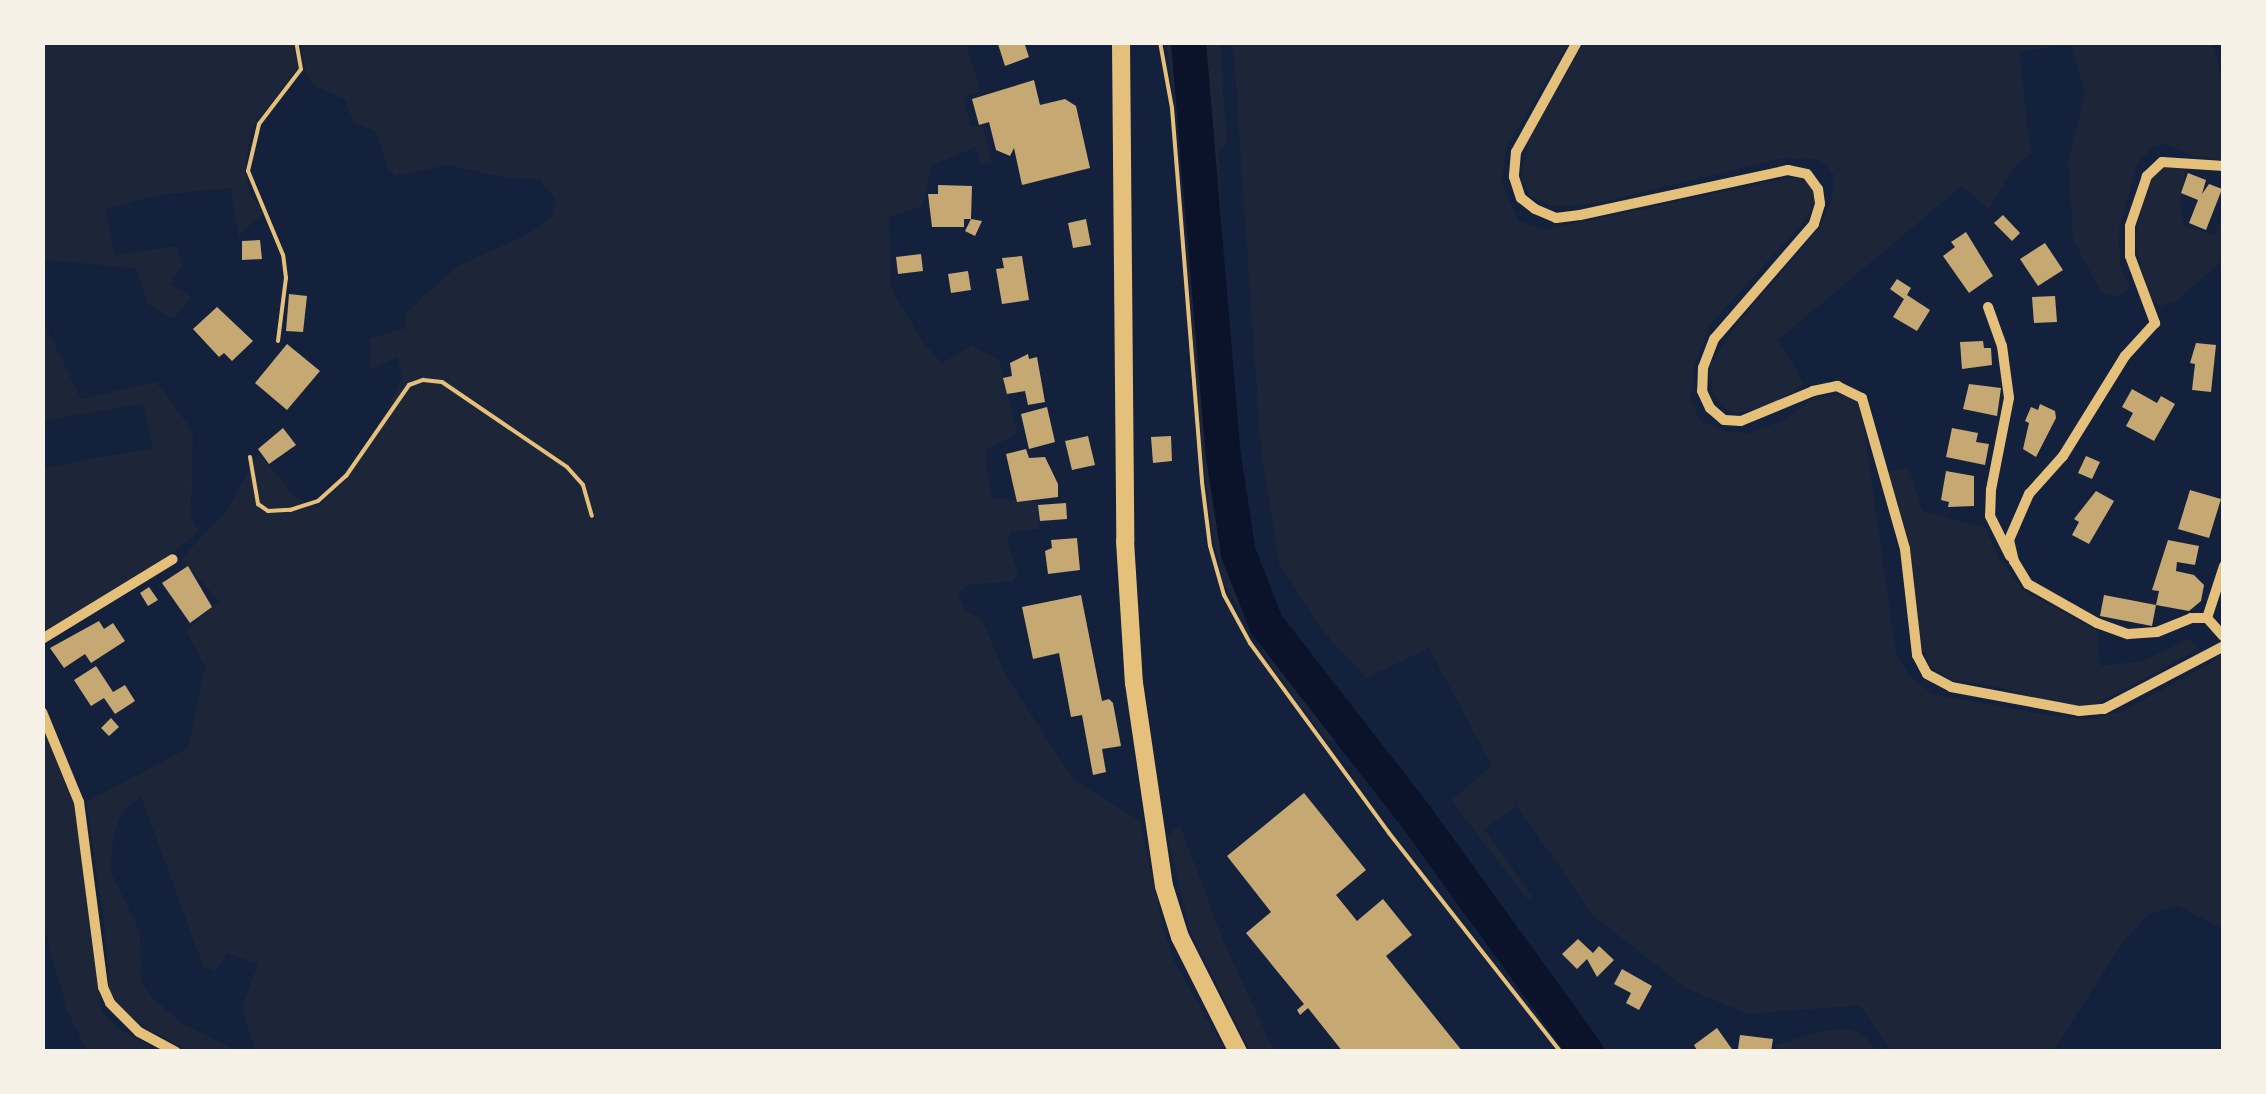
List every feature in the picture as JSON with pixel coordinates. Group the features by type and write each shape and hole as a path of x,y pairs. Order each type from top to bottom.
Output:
{"main road":[{"path":"1121,42 1124,541 1134,683 1164,886 1180,937 1238,1052"}],"street":[{"path":"1577,42 1516,152 1514,176 1521,198 1535,209 1556,218 1580,216 1788,170 1808,174 1818,189 1820,204 1814,224 1714,339 1703,368 1702,390 1710,408 1724,420 1741,421 1837,386 1862,398 1906,549 1917,655 1927,674 1951,687 2079,711 2104,709 2224,646"},
{"path":"2014,560 2009,540 2029,494 2063,456 2126,356 2154,323 2130,256 2130,226 2147,176 2162,162 2224,166"},
{"path":"1988,307 2002,346 2009,398 1990,490 1990,516 1998,540 2028,584 2057,604 2128,634 2157,632 2191,618 2207,618 2224,638"},
{"path":"42,639 173,559"},
{"path":"2207,618 2224,566"},
{"path":"42,712 79,802 102,986 110,1003 138,1032 176,1052"}],"path":[{"path":"278,341 286,278 283,256 248,170 258,124 301,68 296,42"},
{"path":"1160,42 1172,108 1195,416 1210,546 1224,595 1250,643 1389,833 1560,1052"},
{"path":"250,457 258,504 268,510 290,510 318,502 346,476 409,385 423,380 442,382 567,466 583,485 592,516"}],"shaded area":[{"path":"2212,42 2223,83 2223,160 2192,155 2166,144 2153,147 2137,164 2119,230 2120,264 2130,290 2115,297 2102,294 2073,239 2068,161 2085,94 2071,43"},
{"path":"42,43 293,43 298,68 252,128 245,168 249,191 263,214 238,236 231,188 159,195 105,209 115,255 177,246 182,266 170,285 192,297 173,319 149,305 136,268 44,260 43,273"},
{"path":"301,43 966,43 980,91 963,97 971,126 982,126 992,162 982,165 975,147 931,166 923,206 889,217 891,288 923,342 942,363 972,345 1000,361 1017,434 985,450 991,498 1038,502 1039,529 1011,532 1007,541 1018,573 1013,581 969,585 958,594 966,611 981,618 1006,676 1074,780 1140,821 1163,928 1175,963 1225,1051 255,1051 242,1007 258,964 227,953 215,972 203,966 141,796 122,812 114,833 110,870 140,932 141,979 150,996 183,1024 238,1051 189,1051 143,1026 116,1004 109,988 105,928 86,802 188,748 205,666 186,631 219,601 181,559 228,509 258,453 295,497 318,508 376,431 403,377 397,358 370,369 370,339 406,328 404,314 458,266 530,233 552,217 556,200 540,180 502,177 448,165 396,176 388,168 376,132 353,122 345,99 314,86 305,70"},
{"path":"1166,43 1182,43 1207,386 1226,545 1251,609 1340,738 1328,741 1271,665 1222,579 1210,519 1198,412 1180,140"},
{"path":"1196,43 1220,43 1227,144 1218,151 1223,240 1212,248"},
{"path":"1233,43 1569,43 1506,148 1501,181 1518,221 1544,230 1793,177 1810,180 1817,197 1802,224 1710,324 1694,366 1691,398 1699,420 1726,431 1748,433 1782,421 1815,397 1855,395 1861,407 1896,654 1909,675 1932,694 2052,716 2091,719 2121,712 2211,663 2223,651 2223,929 2178,906 2148,914 2124,941 2053,1051 1892,1052 1860,1005 1748,1014 1685,988 1593,915 1517,806 1485,829 1532,897 1528,900 1451,800 1492,766 1429,648 1366,678 1321,629 1279,563 1261,452"},
{"path":"1584,43 2067,43 2019,53 2031,153 2013,168 1989,209 1962,186 1778,340 1805,385 1769,405 1736,413 1722,407 1712,390 1709,367 1738,323 1820,227 1832,199 1834,175 1819,159 1782,158 1594,204 1551,206 1529,195 1521,178 1529,139"},
{"path":"2171,165 2186,168 2180,200 2184,226 2215,236 2223,213 2223,260 2175,302 2159,306 2149,297 2135,241 2147,184 2157,171"},
{"path":"43,321 81,399 156,382 186,422 193,434 191,517 199,531 166,558 43,632 43,468 153,448 143,404 43,421"},
{"path":"1909,468 1922,511 1986,528 1997,556 2023,590 2097,631 2100,666 2143,661 2190,638 2199,649 2093,706 2058,705 1996,686 1954,681 1931,667 1920,644 1888,471"},
{"path":"42,725 65,771 76,818 101,1011 116,1027 159,1051 87,1051 67,1010 43,925"},
{"path":"1180,825 1223,940 1274,1051 1251,1051 1191,933 1167,836"},
{"path":"1851,1029 1877,1051 1778,1051 1776,1045 1821,1031"}],"building":[{"path":"1024,42 1029,57 1005,66 998,44"},
{"path":"1034,80 1040,105 1065,99 1076,106 1090,168 1022,185 1014,148 1010,156 996,150 989,122 979,125 972,99"},
{"path":"2188,173 2206,180 2202,194 2209,184 2222,189 2206,230 2189,223 2198,200 2181,193"},
{"path":"938,185 972,186 971,219 964,219 964,227 932,227 928,194 938,194"},
{"path":"2003,215 2020,233 2012,241 1994,223"},
{"path":"971,219 982,221 975,236 965,231"},
{"path":"1086,219 1091,245 1073,248 1068,223"},
{"path":"1966,232 1993,276 1969,293 1943,256 1955,247 1951,242"},
{"path":"260,240 262,259 242,260 242,241"},
{"path":"2045,243 2063,270 2038,286 2020,259"},
{"path":"921,254 923,271 898,274 896,257"},
{"path":"1022,256 1029,300 1002,304 996,269 1004,268 1002,258"},
{"path":"968,271 971,290 951,293 948,274"},
{"path":"1897,279 1911,288 1907,295 1930,310 1917,331 1893,317 1904,299 1890,289"},
{"path":"289,294 307,296 303,332 286,331"},
{"path":"2055,296 2057,322 2034,323 2032,297"},
{"path":"217,307 253,341 232,361 224,353 219,357 193,329"},
{"path":"1983,341 1984,348 1991,348 1992,365 1962,369 1960,342"},
{"path":"2196,343 2216,345 2211,392 2192,390 2195,364 2190,363"},
{"path":"287,344 320,371 287,410 255,383"},
{"path":"1028,354 1029,359 1037,357 1045,402 1028,405 1025,391 1007,394 1003,378 1012,376 1010,363"},
{"path":"1969,384 2001,388 1997,416 1963,409"},
{"path":"2132,389 2157,403 2161,396 2175,404 2154,441 2126,426 2133,413 2122,407"},
{"path":"2040,404 2055,411 2056,418 2036,457 2023,449 2029,423 2025,421 2031,407 2038,410"},
{"path":"1047,407 1055,442 1029,449 1021,414"},
{"path":"283,428 296,445 269,464 258,449"},
{"path":"1952,428 1978,433 1976,442 1989,444 1985,465 1946,457"},
{"path":"1088,436 1095,465 1072,470 1065,441"},
{"path":"1171,436 1172,461 1153,463 1151,437"},
{"path":"1026,449 1029,458 1045,457 1058,484 1058,497 1017,502 1006,454"},
{"path":"2086,456 2100,462 2092,479 2078,473"},
{"path":"1946,471 1974,476 1974,506 1948,507 1949,502 1941,500"},
{"path":"2190,490 2221,499 2209,538 2178,529"},
{"path":"2096,491 2114,501 2089,544 2072,535 2079,522 2074,519"},
{"path":"1066,503 1067,519 1040,521 1038,505"},
{"path":"1077,538 1080,570 1048,574 1045,551 1052,548 1051,540"},
{"path":"2168,540 2199,546 2195,565 2177,562 2176,571 2194,575 2204,585 2201,601 2189,611 2156,605 2159,591 2152,590"},
{"path":"188,566 212,607 190,623 162,583"},
{"path":"149,587 158,600 148,606 140,593"},
{"path":"1081,595 1102,701 1109,699 1113,703 1121,746 1102,749 1106,772 1093,775 1082,715 1071,717 1059,653 1033,659 1022,607"},
{"path":"2104,595 2156,605 2152,626 2100,616"},
{"path":"99,621 104,629 113,623 125,641 91,663 85,654 64,668 50,648"},
{"path":"96,666 113,692 125,685 135,701 115,714 104,698 91,706 74,680"},
{"path":"111,718 119,727 109,736 101,728"},
{"path":"1304,793 1366,870 1336,895 1357,921 1383,899 1412,935 1386,956 1463,1052 1343,1052 1308,1008 1300,1015 1297,1010 1304,1004 1246,933 1271,912 1227,856"},
{"path":"1578,939 1593,953 1599,946 1614,960 1597,977 1587,959 1577,969 1562,954"},
{"path":"1622,969 1652,986 1639,1010 1626,1003 1631,993 1614,984"},
{"path":"1717,1028 1734,1052 1698,1052 1694,1045"},
{"path":"1740,1035 1773,1039 1771,1052 1738,1049"}],"waterway":[{"path":"1188,42 1223,456 1238,553 1266,624 1416,817 1586,1052"}]}
